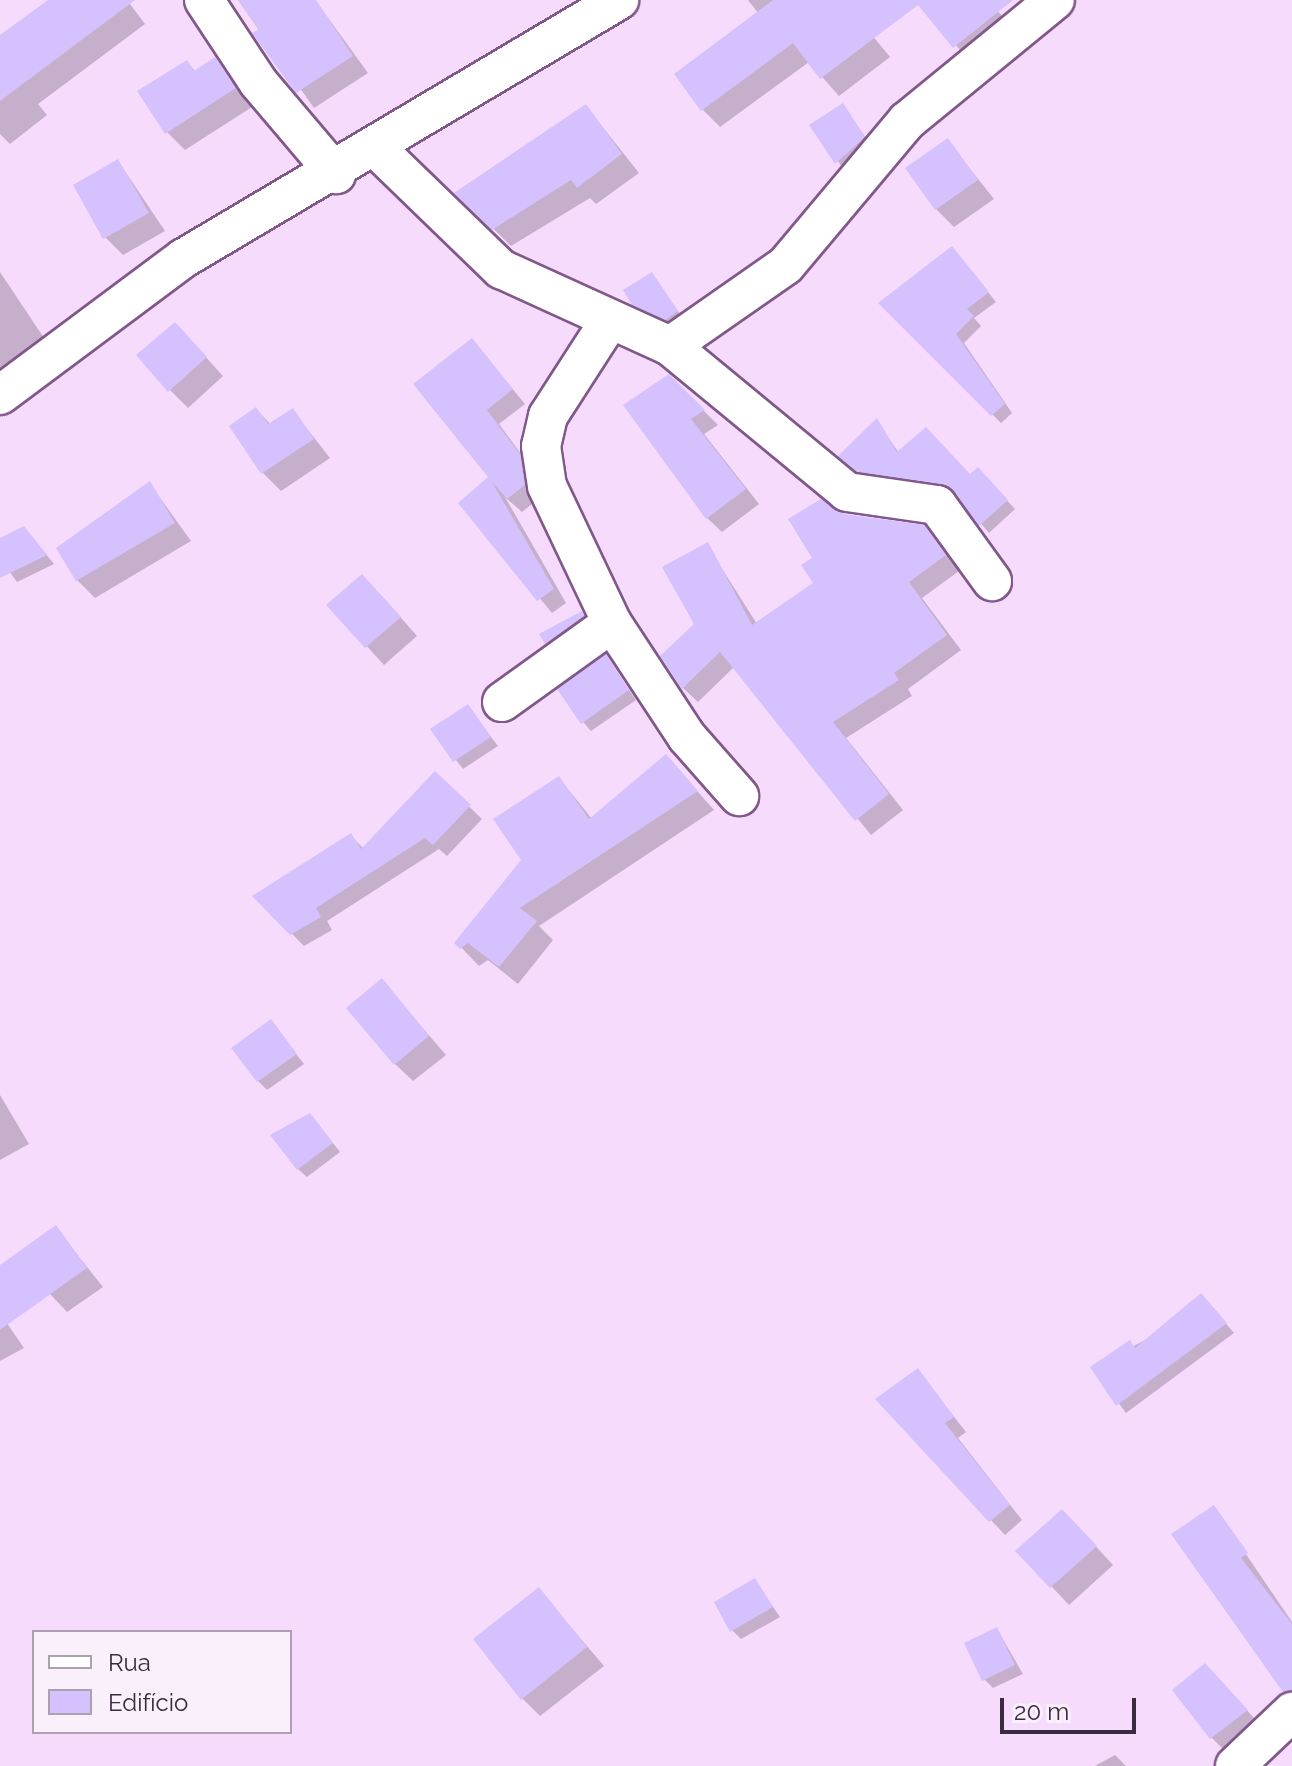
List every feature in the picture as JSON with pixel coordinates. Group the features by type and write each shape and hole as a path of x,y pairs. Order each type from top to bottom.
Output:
{"street":[{"path":"204,0 258,82 336,174"},
{"path":"0,395 184,258 336,174 619,0"},
{"path":"670,346 786,265 907,121 1055,0"},
{"path":"377,149 501,269 608,323 670,346 847,492 937,505 992,581"},
{"path":"608,323 564,384 541,446 547,486 612,623 687,737 739,796"},
{"path":"502,702 612,623"},
{"path":"1235,1766 1292,1712"}],"building":[{"path":"48,0 135,0 0,101 0,35"},
{"path":"238,0 316,0 353,56 296,93 252,33 259,29"},
{"path":"773,0 1013,0 953,48 918,5 820,79 793,43 701,111 674,74"},
{"path":"215,57 236,88 165,134 137,91 187,60 194,71"},
{"path":"843,103 865,137 835,164 809,125"},
{"path":"586,104 622,154 577,188 571,180 492,230 454,193"},
{"path":"948,138 978,180 935,210 905,168"},
{"path":"118,159 149,213 103,239 73,185"},
{"path":"952,246 989,292 967,309 974,316 956,334 1005,404 991,416 878,303"},
{"path":"652,272 678,311 665,320 632,305 623,290"},
{"path":"175,322 207,357 168,392 136,355"},
{"path":"472,338 513,389 487,410 520,454 525,485 507,499 492,482 554,589 537,601 458,503 488,477 413,384"},
{"path":"669,374 705,410 691,419 746,489 706,519 623,405"},
{"path":"256,407 268,424 293,408 314,439 261,474 229,426"},
{"path":"877,418 897,452 926,427 970,474 978,467 1008,500 979,526 948,486 856,471 838,456"},
{"path":"150,481 175,523 76,581 56,548"},
{"path":"821,499 844,514 925,525 946,555 909,582 947,635 894,673 899,680 833,722 889,794 855,821 720,652 682,689 660,656 694,624 662,567 708,542 752,625 813,583 801,565 812,558 788,519"},
{"path":"24,526 47,555 0,578 0,538"},
{"path":"362,574 401,617 365,648 326,605"},
{"path":"582,611 584,616 545,644 539,634"},
{"path":"606,654 629,690 581,724 557,689"},
{"path":"468,704 491,737 453,762 430,729"},
{"path":"666,754 698,791 520,908 537,921 499,967 468,943 460,949 454,943 521,860 493,819 559,776 589,819"},
{"path":"435,771 471,805 433,845 425,838 316,908 321,917 290,935 252,896 351,833 361,849"},
{"path":"382,978 429,1036 394,1065 346,1008"},
{"path":"271,1019 297,1054 257,1082 231,1048"},
{"path":"310,1113 333,1143 297,1170 270,1135"},
{"path":"56,1225 87,1268 0,1330 0,1265"},
{"path":"1201,1293 1227,1323 1116,1406 1090,1367 1130,1340 1135,1348"},
{"path":"918,1368 954,1417 945,1423 1010,1505 989,1522 875,1399"},
{"path":"1214,1505 1248,1553 1241,1558 1292,1624 1292,1691 1283,1692 1171,1534"},
{"path":"1062,1509 1097,1546 1050,1588 1015,1551"},
{"path":"755,1578 773,1607 730,1632 714,1602"},
{"path":"539,1587 587,1647 521,1700 473,1639"},
{"path":"997,1627 1015,1665 982,1681 964,1643"},
{"path":"1205,1663 1248,1710 1210,1739 1172,1690"}]}
